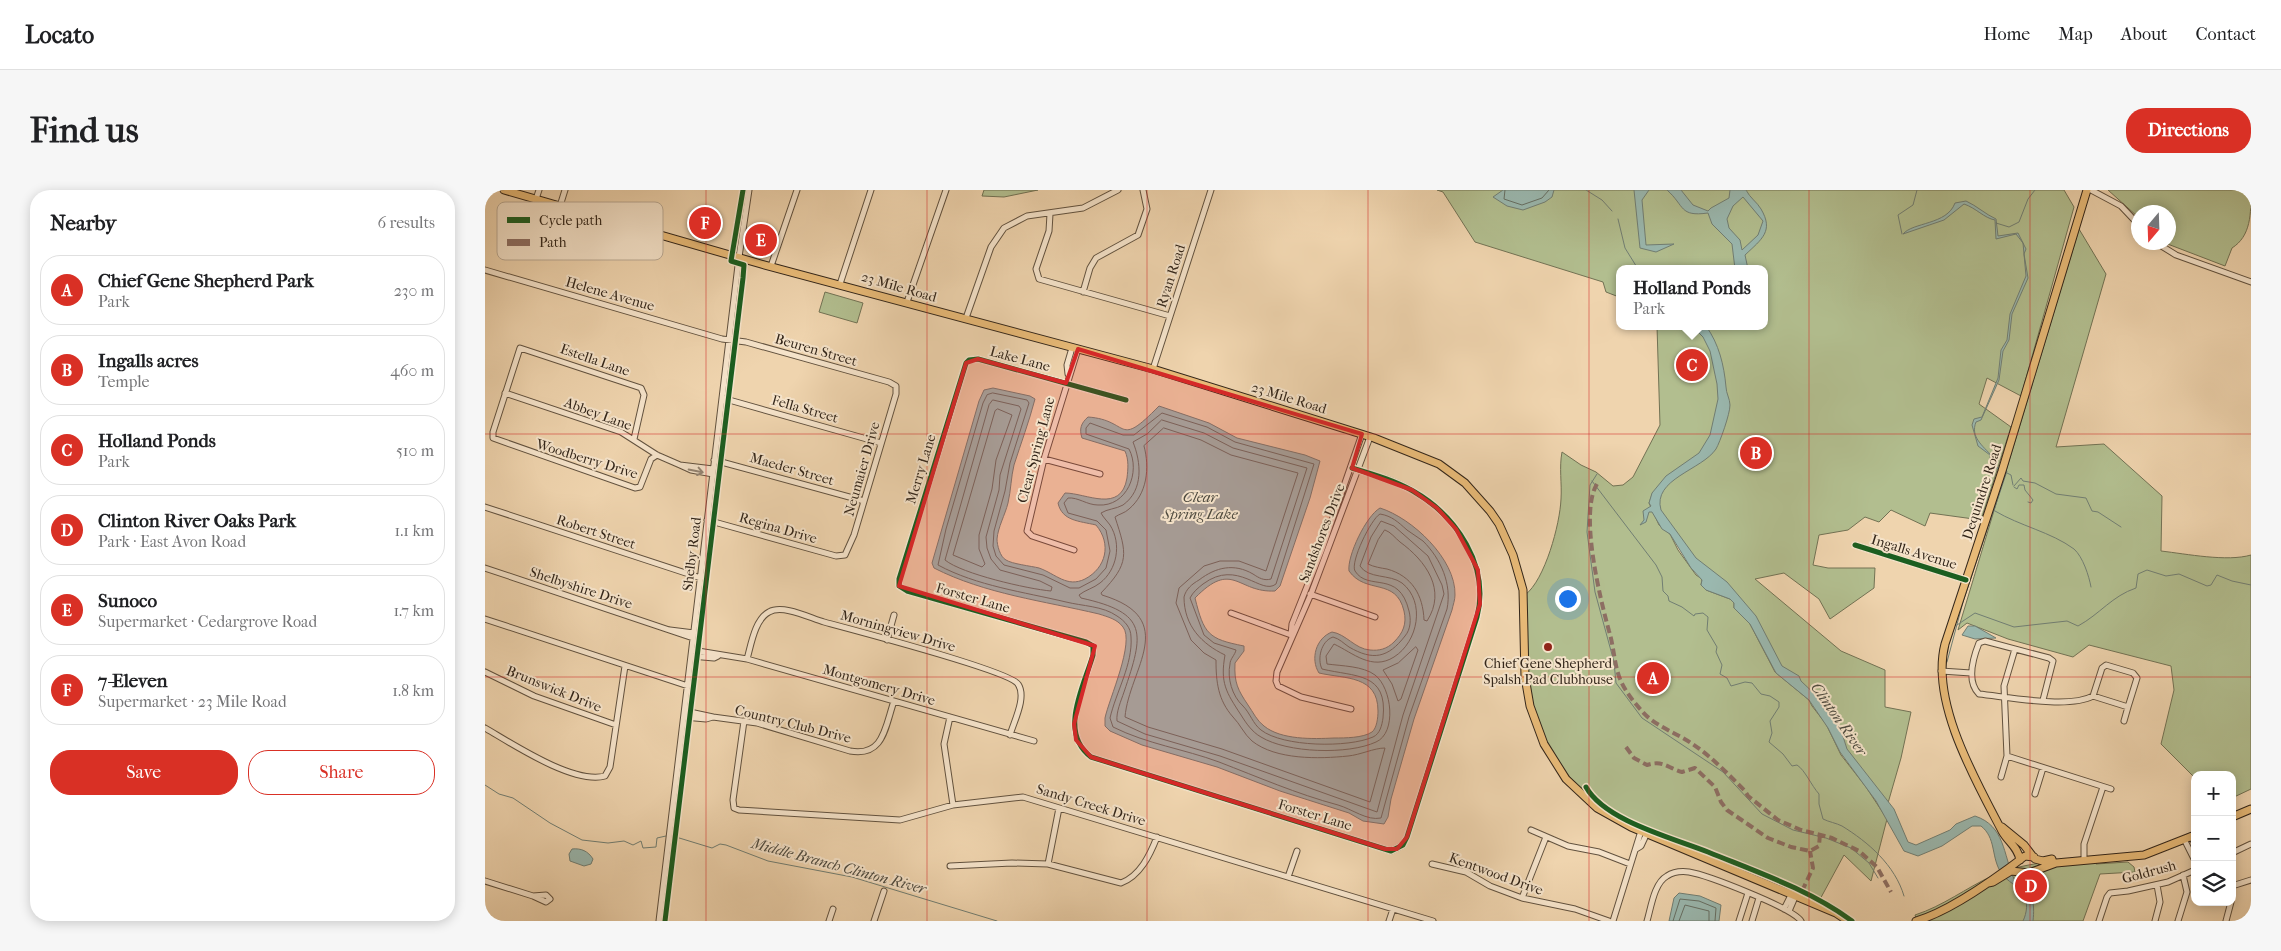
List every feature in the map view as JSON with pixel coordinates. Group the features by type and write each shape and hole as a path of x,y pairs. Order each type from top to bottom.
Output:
{"main road":[{"name":"23 Mile Road","path":"504,190 546,202"},
{"name":"Dequindre Road","path":"2020,860 2018,851 2000,826 1967,762 1945,698 1941,671 1944,649 2002,471 2087,190"},
{"name":"23 Mile Road","path":"663,235 1153,369 1362,434 1439,464 1477,496 1499,524 1513,555 1523,590 1525,678 1530,706 1544,744 1566,780 1584,798 1605,813 1644,832 1836,913 1847,921"},
{"path":"2234,816 2251,809"},
{"name":"Dequindre Road","path":"2000,826 2028,849 2034,858"},
{"path":"2012,868 2029,873 2056,863 2144,855 2190,837"},
{"path":"1916,921 1933,914 1988,883 2012,868 2026,856 2043,861 2085,857 2097,859"},
{"path":"2034,858 2037,865 2034,870"},
{"path":"2020,860 2020,867 2023,872"},
{"name":"23 Mile Road","path":"1826,910 1841,921"}],"street":[{"path":"536,199 539,190"},
{"path":"561,202 565,190"},
{"name":"Shelby Road","path":"659,921 739,257 749,190"},
{"path":"771,266 797,190"},
{"path":"840,284 871,190"},
{"path":"907,302 946,190"},
{"path":"965,318 989,252 998,235 1009,224 1022,218 1083,208 1118,190"},
{"path":"1083,292 1090,268 1096,258 1138,235 1147,209 1143,190"},
{"name":"Ryan Road","path":"1153,369 1211,190"},
{"path":"2091,190 2121,206 2131,217"},
{"path":"1050,214 1049,231 1036,275 1044,281 1171,316"},
{"path":"2168,250 2176,255 2251,282"},
{"name":"Helene Avenue","path":"485,270 729,339"},
{"name":"Beuren Street","path":"729,339 746,342 889,382 896,386"},
{"name":"Estella Lane","path":"505,393 520,348 641,388 644,394 634,439"},
{"name":"Clear Spring Lane","path":"1074,550 1027,533 1044,459 1075,348"},
{"name":"Lake Lane","path":"969,360 977,359 1126,400"},
{"name":"Merry Lane","path":"899,586 899,579 966,363 969,360"},
{"name":"Neumaier Drive","path":"844,556 850,546 864,501 896,394 896,386"},
{"name":"Woodberry Drive","path":"505,393 492,438 512,447 635,488 640,487 651,459 657,455"},
{"name":"Abbey Lane","path":"505,393 611,429 634,439 657,455 680,464 713,471"},
{"name":"Fella Street","path":"722,398 881,443"},
{"name":"Sandshores Drive","path":"1351,710 1301,697 1278,686 1276,676 1291,636 1298,626 1308,593 1339,512 1354,469 1362,434"},
{"name":"Sandshores Drive","path":"1354,469 1370,437"},
{"path":"1044,459 1100,474"},
{"name":"Maeder Street","path":"715,460 864,501"},
{"name":"Forster Lane","path":"899,586 907,591 1086,642 1093,646 1093,655 1075,716 1075,732 1078,744 1091,757 1391,850 1403,845 1477,618 1481,600 1480,580 1467,545 1453,524 1437,508 1406,487 1354,469"},
{"name":"Robert Street","path":"485,507 701,578"},
{"name":"Regina Drive","path":"707,520 836,556 844,556"},
{"name":"Ingalls Avenue","path":"1855,545 1966,580"},
{"name":"Shelbyshire Drive","path":"485,568 670,630 694,635"},
{"path":"1308,593 1375,617"},
{"name":"Morningview Drive","path":"747,659 759,622 767,613 774,610 795,613 994,671 1015,680 1020,686 1021,695 1010,735"},
{"path":"1231,613 1291,636"},
{"path":"887,640 894,615"},
{"path":"485,619 688,686"},
{"path":"2043,700 2053,661 2049,658 1985,641 1979,643 1971,673 1975,690 1979,694 2043,700 2077,702 2093,696 2128,707"},
{"path":"2001,776 2007,756 2004,686 2015,649"},
{"name":"Montgomery Drive","path":"692,653 714,658 718,656 747,659 1034,741"},
{"path":"2093,696 2102,668 2106,665 2133,673 2137,678 2124,721"},
{"path":"485,728 551,764 589,776 601,777 607,774 625,666"},
{"path":"1941,671 1971,673"},
{"name":"Brunswick Drive","path":"485,672 534,696 616,724"},
{"name":"Country Club Drive","path":"684,714 707,719 713,717 744,721 850,751 864,752 872,750 881,741 894,701"},
{"path":"950,717 944,744 953,805"},
{"name":"Sandy Creek Drive","path":"744,721 733,800 734,808 743,811 893,821 953,805 1019,796 1433,921"},
{"path":"1071,746 1078,744"},
{"path":"2007,756 2111,789"},
{"path":"2035,794 2043,768"},
{"path":"2085,857 2084,844 2103,787"},
{"path":"1048,864 1059,808"},
{"path":"1531,830 1568,846 1599,852 1630,864"},
{"path":"1611,921 1636,849 1641,846 1644,832"},
{"path":"950,866 1012,863 1048,864 1121,883 1129,880 1145,863 1157,837"},
{"path":"1522,898 1546,837"},
{"path":"2236,852 2251,844"},
{"path":"1288,877 1297,851"},
{"name":"Kentwood Drive","path":"1432,864 1466,872 1489,886 1522,898 1575,908 1611,921"},
{"path":"1647,921 1659,884 1666,876 1678,872 1697,874 1759,898 1787,910 1796,915 1801,921"},
{"name":"Goldrush","path":"2099,921 2108,895 2157,885 2191,872"},
{"path":"2178,921 2187,892 2183,875"},
{"path":"2236,885 2251,880"},
{"path":"485,881 533,896"},
{"path":"2155,921 2160,902 2157,885"},
{"path":"874,921 884,891"},
{"path":"1739,921 1748,894"},
{"path":"1787,910 1793,896"},
{"path":"1752,921 1759,898"},
{"path":"2226,921 2230,906"},
{"path":"829,921 833,909"},
{"path":"1389,921 1393,909"}],"highlighted area":[{"path":"1078,349 1362,434 1352,468 1412,490 1437,508 1456,529 1478,570 1480,604 1407,837 1397,849 1385,849 1091,757 1076,740 1074,724 1095,646 899,586 966,363 978,359 1066,383"}],"green space":[{"path":"984,190 1038,190 1004,197 982,196"},
{"path":"1437,190 2064,190 2074,207 2021,396 1987,378 1979,404 2011,427 1981,520 1930,513 1925,526 1891,510 1879,522 1865,517 1848,530 1819,535 1813,565 1828,568 1875,568 1874,588 1830,619 1819,599 1784,573 1755,579 1841,651 1885,670 1885,707 1911,712 1901,758 1886,810 1803,688 1783,673 1739,601 1695,567 1661,516 1653,492 1649,503 1659,525 1670,534 1678,550 1696,575 1702,579 1701,585 1706,590 1730,599 1734,603 1734,608 1750,624 1775,672 1809,700 1826,724 1841,755 1866,787 1887,819 1871,881 1844,855 1818,903 1632,825 1594,800 1563,769 1550,751 1540,732 1528,687 1525,595 1532,588 1545,565 1558,522 1561,499 1562,452 1581,465 1596,472 1613,486 1623,485 1633,477 1660,425 1657,330 1768,330 1768,265 1616,265 1616,296 1606,292 1603,282 1475,242 1443,192"},
{"path":"2108,190 2251,190 2249,224 2243,237 2232,248 2225,266 2176,247 2176,205 2131,205 2131,211"},
{"path":"2079,229 2106,274 2056,447 2104,444 2162,496 2161,551 2219,558 2251,555 2251,789 2236,796 2236,771 2191,771 2191,774 2161,744 2174,690 2171,666 2089,645 2073,657 2008,639 1967,623 1958,630"},
{"path":"825,292 863,303 857,323 819,312"},
{"path":"2068,859 2097,862 2096,864 2128,862 2134,867 2135,872 2100,874 2083,921 1917,921 1915,915 1935,907 2001,872 2039,863"}],"water":[{"path":"1503,190 1554,190 1552,197 1545,202 1523,210 1507,206 1493,197"},
{"path":"1634,190 1649,190 1642,200 1646,245 1674,244 1656,252 1640,248"},
{"path":"1667,190 1681,190 1693,205 1708,211 1729,198 1730,190 1746,190 1761,209 1765,217 1766,229 1757,244 1745,255 1747,265 1735,265 1732,244 1712,224 1708,213 1692,213 1683,209","holes":["1743,197 1763,221 1758,235 1742,250 1740,240 1729,228 1727,219 1733,206"]},
{"path":"1966,201 1996,219 1998,236 2018,233 2023,243 2016,234 1996,239 1995,220 1964,204 1944,220 1903,234 1914,227 1945,215 1955,203"},
{"path":"2024,254 2028,278 2012,314 2009,340 2003,351 1999,380 1981,420 1976,422 1975,427 1978,441 1992,456 1993,466 2007,471 1993,513 2005,472 1991,466 1990,455 1978,446 1972,425 1974,419 1982,417 1998,378 2001,350 2007,340 2010,314 2026,276"},
{"path":"1696,330 1708,330 1718,347 1730,409 1725,428 1716,449 1664,490 1660,499 1661,510 1696,558 1727,582 1756,616 1782,666 1799,676 1801,681 1820,699 1831,713 1841,730 1847,749 1894,809 1908,842 1916,845 1950,830 1956,824 1975,816 1985,821 1998,834 2002,842 2014,879 2025,885 2029,890 2034,908 2033,921 2023,921 2027,908 2025,898 2022,892 2000,871 1989,836 1981,826 1972,826 1942,846 1918,856 1904,851 1876,801 1840,752 1828,728 1809,700 1776,673 1750,624 1734,608 1734,603 1730,599 1706,590 1701,585 1702,580 1691,568 1670,534 1662,529 1652,512 1649,512 1646,522 1640,525 1644,520 1643,511 1651,506 1649,503 1652,493 1666,476 1699,453 1710,435 1718,399 1717,384 1710,351 1703,337"},
{"name":"Clear Spring Lake","path":"993,388 1030,396 1035,399 1014,465 1008,503 998,534 999,551 1009,561 1039,568 1067,581 1073,582 1085,579 1098,569 1102,562 1105,548 1101,532 1096,525 1067,517 1060,509 1058,503 1065,493 1110,499 1118,496 1127,478 1128,461 1125,451 1082,438 1081,426 1088,417 1102,419 1129,430 1136,427 1159,406 1209,423 1237,438 1305,455 1320,461 1310,498 1280,586 1275,591 1262,590 1227,579 1218,581 1195,598 1201,620 1209,633 1222,641 1244,646 1244,651 1235,663 1237,686 1259,722 1271,731 1279,734 1307,738 1343,738 1364,735 1374,730 1378,711 1377,699 1372,691 1358,681 1319,673 1315,662 1316,649 1322,639 1332,632 1365,649 1373,650 1386,648 1400,635 1405,620 1400,601 1388,590 1364,583 1349,571 1354,547 1364,527 1375,512 1380,508 1392,513 1418,530 1430,542 1448,568 1453,581 1455,599 1414,719 1391,799 1388,817 1384,824 1363,821 1349,813 1280,791 1217,767 1142,745 1110,731 1105,726 1105,718 1126,645 1126,634 1121,624 1099,614 994,591 953,577 934,568 932,563 979,401 984,390"},
{"path":"1968,626 1975,626 1996,638 1975,639 1962,635"},
{"path":"572,849 587,852 593,859 591,864 584,866 570,861 569,854"},
{"path":"1679,893 1700,896 1721,905 1719,921 1669,921 1674,898"}],"waterway":[{"path":"1586,190 1602,200 1612,211"},
{"path":"1902,234 1898,215 1913,205 1917,190"},
{"path":"1996,223 2009,227 2019,222 2028,199 2035,190"},
{"path":"1618,219 1625,248 1636,265"},
{"path":"2007,473 2011,475 2013,485"},
{"path":"1597,474 1590,485 1587,532 1595,592 1614,662 1616,683 1642,718 1723,772 1762,814 1793,830 1826,838 1851,848 1869,863 1878,878"},
{"path":"2014,486 2021,478 2023,481 2035,483 2056,494 2086,498 2092,511 2098,512 2121,527"},
{"path":"1592,481 1656,565 1662,577 1663,591 1668,596 1669,601 1682,607 1694,616 1695,614 1703,613 1708,617 1707,630 1717,647 1716,652 1722,665 1720,674 1727,678 1731,686 1745,682 1752,683 1761,694 1770,696 1779,702 1779,707 1770,721 1772,733 1769,742 1783,754 1792,766 1797,765 1805,774 1819,794 1819,804 1823,819 1842,826 1871,847 1894,874 1904,896"},
{"path":"2014,487 2017,489 2019,485 2024,485 2025,490 2033,500 2031,503 2028,502"},
{"path":"1995,511 2055,538 2074,549 2083,562 2091,587"},
{"path":"1947,662 1963,602 1993,512"},
{"path":"1957,625 1975,613 2014,627 2067,621 2078,626 2113,600 2136,588 2138,574 2147,570 2166,576 2179,574 2207,586 2211,585 2217,575 2232,581 2251,585"},
{"name":"Middle Branch Clinton River","path":"485,785 499,794 513,798 550,823 582,840 608,843 624,841 633,845 641,841 643,848 656,847 657,838 666,836"},
{"name":"Middle Branch Clinton River","path":"676,837 712,848 720,844 726,845 768,861 852,877 997,921"}],"marked path":[{"path":"1597,484 1592,497 1590,515 1593,556 1616,667 1629,696 1646,716 1658,725 1691,743 1705,754 1732,778 1748,796 1778,820 1801,830 1832,838 1859,851 1877,867 1891,892"},
{"path":"1626,747 1634,758 1647,765 1657,763 1682,772 1695,768 1715,787 1721,802 1727,810 1768,838 1791,847 1810,851 1819,846 1820,834"},
{"path":"1802,891 1813,868 1810,851"}],"cycle path":[{"path":"665,921 743,278 744,265 731,261 743,190"},
{"path":"1126,400 978,359 969,360 966,363 899,579 899,586 907,591 1086,642 1093,646 1093,655 1076,708 1075,722 1076,735 1081,747 1091,757 1391,851 1403,845 1407,837 1477,617 1480,598 1479,579 1474,561 1466,544 1456,528 1443,514 1406,487 1352,468"},
{"path":"1855,545 1966,580"},
{"path":"1586,787 1595,799 1608,810 1624,819 1783,882 1819,900 1852,921"}],"place":[{"name":"7-Eleven","path":"705,223"},
{"name":"Sunoco","path":"761,240"},
{"name":"Holland Ponds","path":"1692,365"},
{"name":"Ingalls acres","path":"1756,453"},
{"name":"Chief Gene Shepherd Spalsh Pad Clubhouse","path":"1548,647"},
{"name":"Chief Gene Shepherd Park","path":"1653,678"},
{"name":"Clinton River Oaks Park","path":"2031,886"}],"water label":[{"name":"Clinton River","path":"1839,719"}]}
